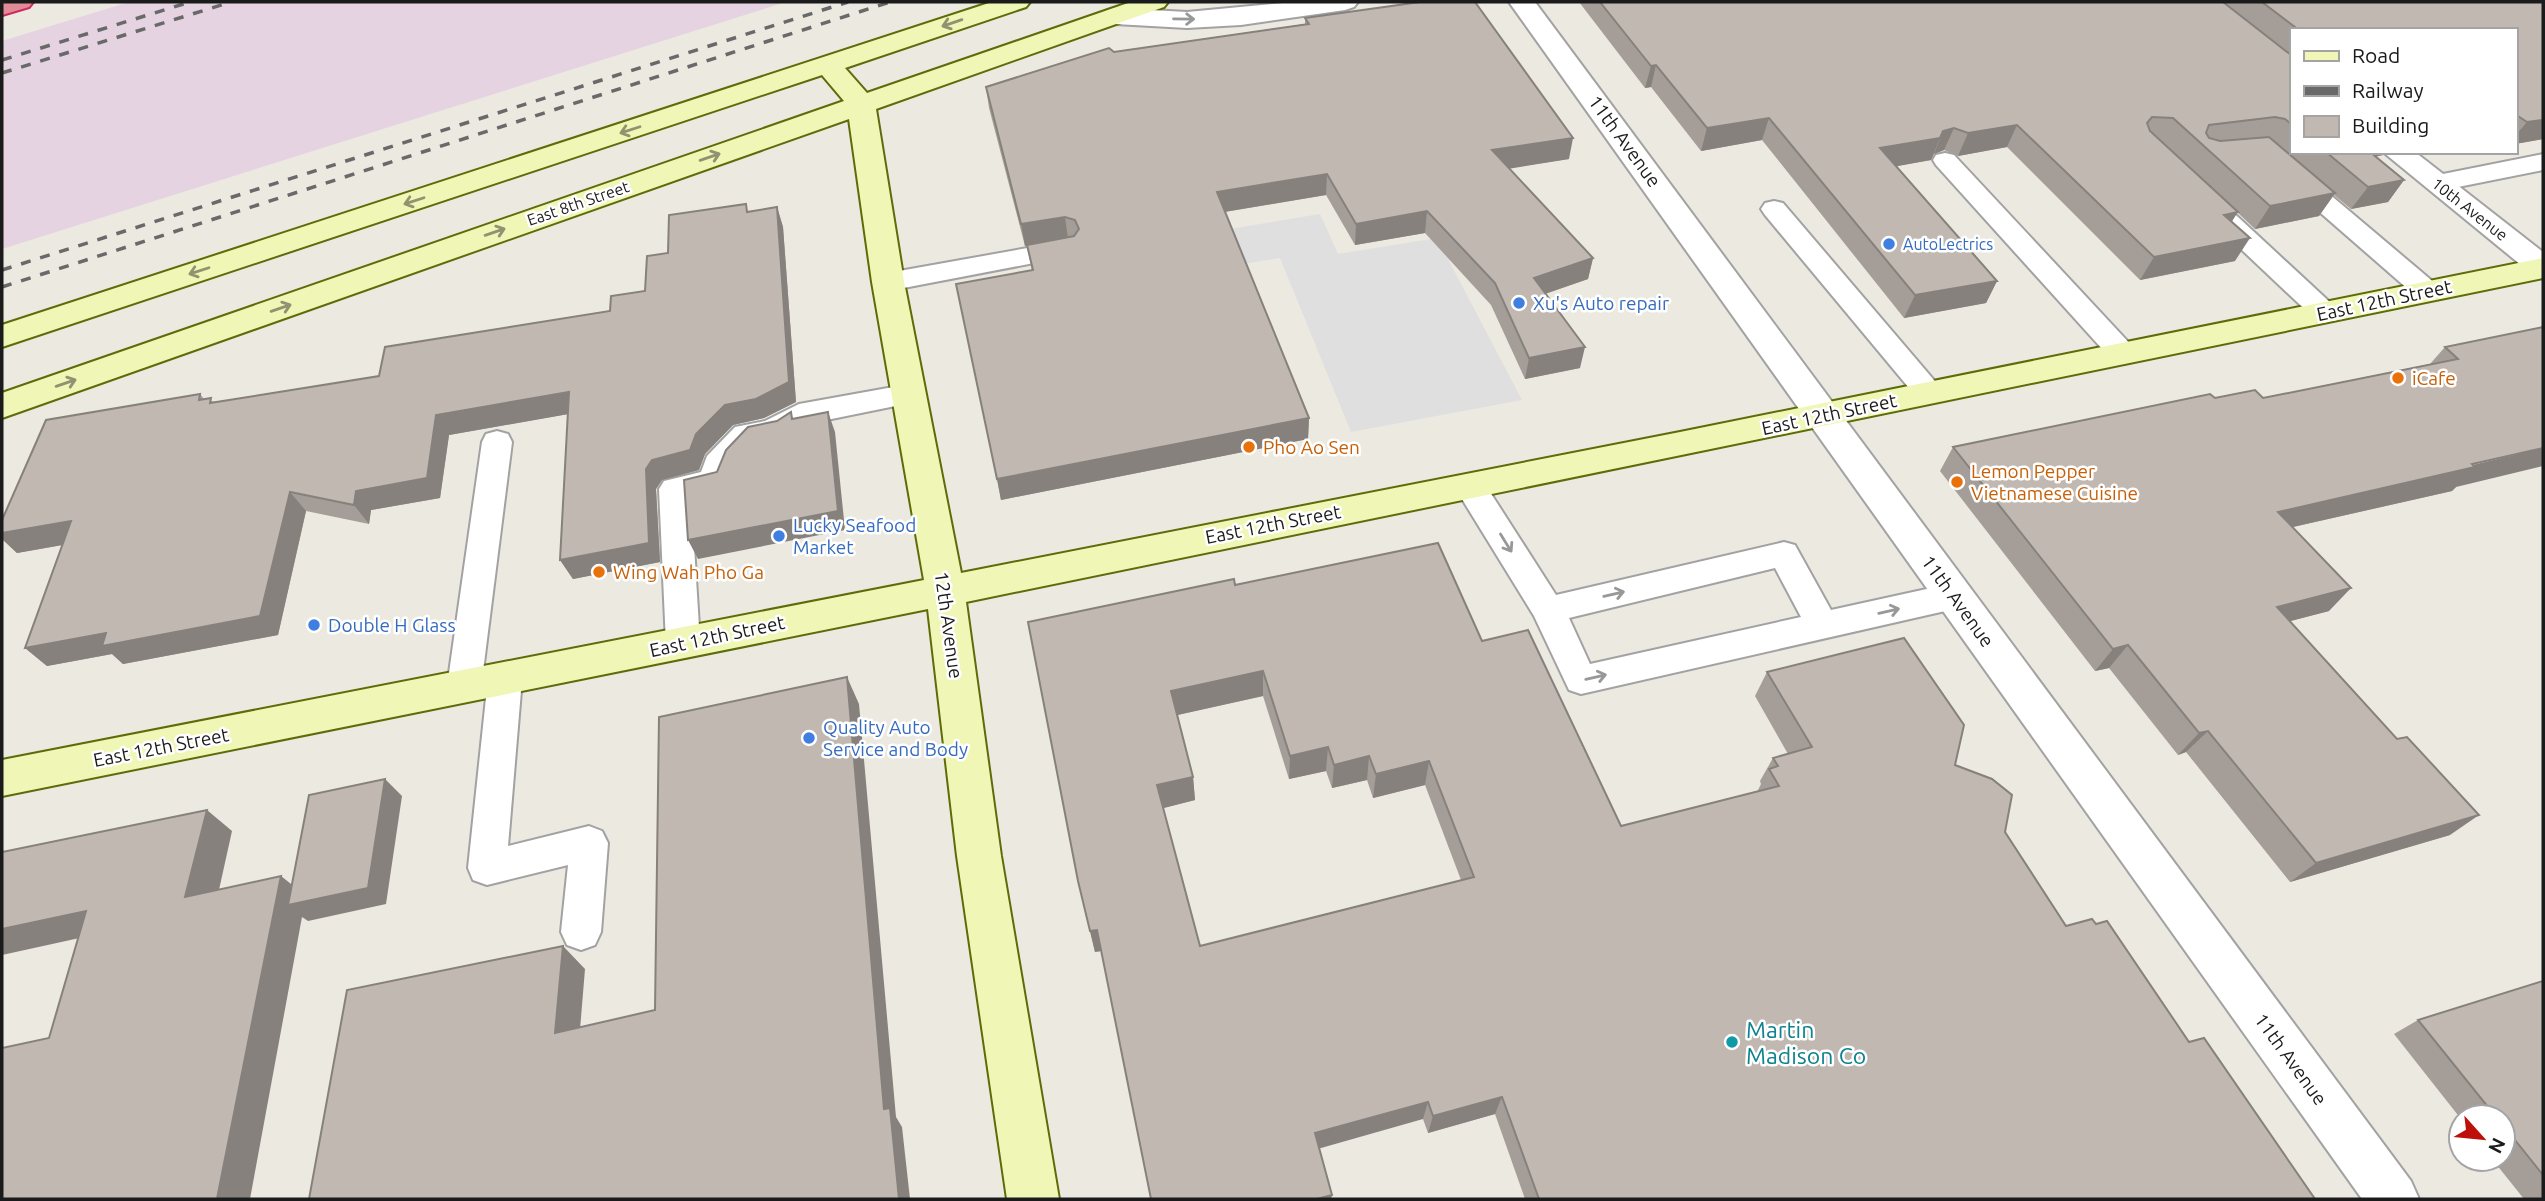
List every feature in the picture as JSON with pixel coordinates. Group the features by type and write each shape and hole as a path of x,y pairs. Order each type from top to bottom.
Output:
{"highway":[{"path":"2,7 20,2"}],"main road":[{"path":"2,336 1017,2"},
{"name":"East 8th Street","path":"2,406 1155,2"},
{"path":"828,65 861,104"},
{"name":"12th Avenue","path":"861,104 888,282 945,589 979,856 1033,1199"},
{"name":"East 12th Street","path":"2,778 1824,415 2543,267"}],"street":[{"path":"1115,16 1187,19 1241,17 1345,2"},
{"name":"11th Avenue","path":"1522,2 2393,1199"},
{"name":"10th Avenue","path":"2400,154 2543,267"}],"lane":[{"path":"2272,158 2427,291"},
{"path":"1945,160 2123,354"},
{"path":"2438,183 2543,162"},
{"path":"2198,194 2324,312"},
{"path":"1774,209 1929,393"},
{"path":"888,282 1067,249"},
{"path":"683,643 675,489 714,481 718,464 746,435 773,430 799,415 910,394"},
{"path":"464,687 497,442"},
{"path":"1470,486 1548,610 1581,680 1954,596"},
{"path":"1548,610 1784,554 1823,626"},
{"path":"505,679 487,868 589,843 581,933"}],"shaded area":[{"path":"129,2 786,2 2,249 2,41"},
{"path":"1320,214 1338,254 1437,238 1522,400 1351,432 1280,258 1206,270 1194,235"}],"building":[{"path":"1420,2 1475,2 1573,138 1492,150 1593,258 1534,278 1585,347 1529,358 1495,283 1427,211 1356,224 1327,174 1217,192 1309,418 997,479 956,284 1033,270 1027,245 1074,236 1079,229 1075,220 1065,217 1021,224 986,87 1109,48 1114,52 1309,24 1305,18"},
{"path":"1600,2 2223,2 2290,54 2290,123 2275,117 2209,125 2206,133 2209,138 2220,141 2269,137 2335,193 2270,206 2173,118 2152,117 2147,123 2150,131 2238,212 2224,215 2250,238 2154,257 2017,125 1968,133 1954,128 1943,131 1940,138 1880,148 1997,281 1915,295 1769,118 1707,128 1656,65 1651,66"},
{"path":"2262,2 2543,2 2543,120 2527,122 2517,115 2517,28 2296,28"},
{"path":"2328,154 2372,154 2404,180 2368,187"},
{"path":"746,204 747,212 777,207 789,382 756,399 725,405 696,434 690,450 652,460 646,469 649,543 560,560 569,392 436,415 427,478 356,491 354,505 290,492 260,616 102,646 106,633 25,648 71,521 2,533 2,520 46,420 200,394 199,400 211,398 210,403 379,376 385,347 610,311 611,296 645,291 647,256 668,253 669,215"},
{"path":"2543,327 2543,448 2472,464 2475,467 2278,512 2351,588 2277,607 2397,739 2407,737 2479,815 2316,863 2208,731 2199,733 2128,645 2113,649 1953,447 2210,394 2215,398 2255,390 2263,398 2458,359 2445,347"},
{"path":"791,412 792,419 828,412 838,511 688,540 684,480 717,472 726,450 748,427 777,421"},
{"path":"1438,543 1482,641 1528,630 1621,826 1779,786 1769,769 1778,766 1773,758 1812,747 1767,672 1904,638 1964,725 1955,765 1992,779 2012,795 2005,832 2066,926 2092,919 2096,924 2107,921 2189,1042 2204,1038 2315,1199 1539,1199 1502,1097 1433,1116 1428,1102 1315,1133 1332,1195 1317,1199 1151,1199 1097,930 1090,931 1078,881 1028,622 1234,579 1235,585","holes":["1263,671 1290,756 1328,747 1334,765 1369,756 1376,774 1429,761 1474,877 1200,946 1157,785 1193,777 1171,691"]},
{"path":"847,677 884,1109 890,1108 899,1199 309,1199 347,990 563,946 555,1033 655,1010 659,717"},
{"path":"385,779 368,888 288,905 309,795"},
{"path":"207,810 185,897 281,876 217,1199 2,1199 2,1048 49,1038 86,911 2,929 2,852"},
{"path":"2543,981 2543,1175 2517,1142 2517,1103 2485,1103 2418,1020"}],"railway":[{"path":"2,60 190,2"},
{"path":"2,73 231,2"},
{"path":"2,270 848,2"},
{"path":"2,287 890,2"}],"place":[{"name":"AutoLectrics","path":"1889,244"},
{"name":"Xu's Auto repair","path":"1519,303"},
{"name":"iCafe","path":"2398,378"},
{"name":"Pho Ao Sen","path":"1249,447"},
{"name":"Lemon Pepper Vietnamese Cuisine","path":"1957,482"},
{"name":"Lucky Seafood Market","path":"779,536"},
{"name":"Wing Wah Pho Ga","path":"599,572"},
{"name":"Double H Glass","path":"314,625"},
{"name":"Quality Auto Service and Body","path":"809,738"},
{"name":"Martin Madison Co","path":"1732,1042"}]}
